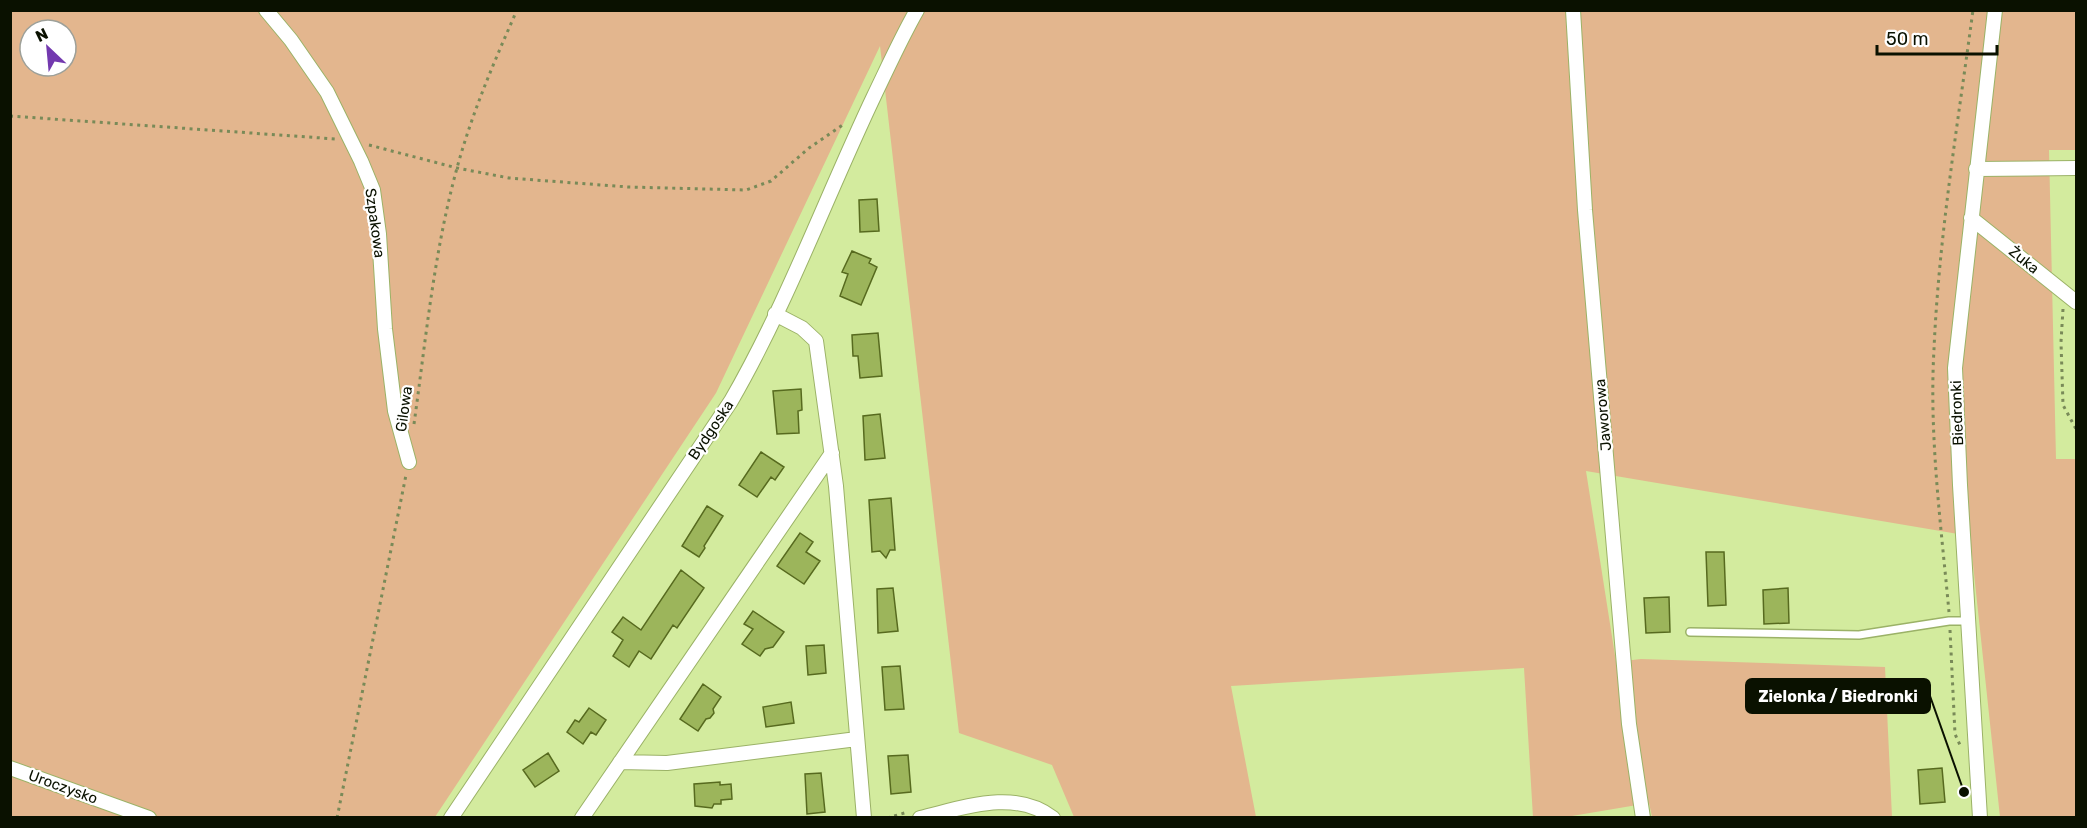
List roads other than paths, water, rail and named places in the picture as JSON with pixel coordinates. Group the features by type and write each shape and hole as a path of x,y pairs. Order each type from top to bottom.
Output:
{"street":[{"name":"Szpakowa","path":"266,10 291,40 327,92 367,176 376,208 393,399 409,462"},
{"name":"Bydgoska","path":"451,818 731,401 775,314 863,119 917,10"},
{"name":"Jaworowa","path":"1573,10 1585,210 1629,724 1643,818"},
{"name":"Biedronki","path":"1980,818 1959,473 1955,368 1995,10"},
{"path":"1976,169 2076,168"},
{"name":"Żuka","path":"1971,218 2076,302"},
{"path":"775,314 802,328 816,341 836,486 864,818"},
{"path":"582,818 832,453"},
{"path":"620,762 668,763 857,739"},
{"name":"Uroczysko","path":"10,768 149,818"},
{"path":"920,818 979,804 1011,802 1025,803 1053,818"}],"lane":[{"path":"1690,632 1859,635 1949,621 1969,621"}],"place":[{"name":"Zielonka / Biedronki","path":"1964,792"}]}
